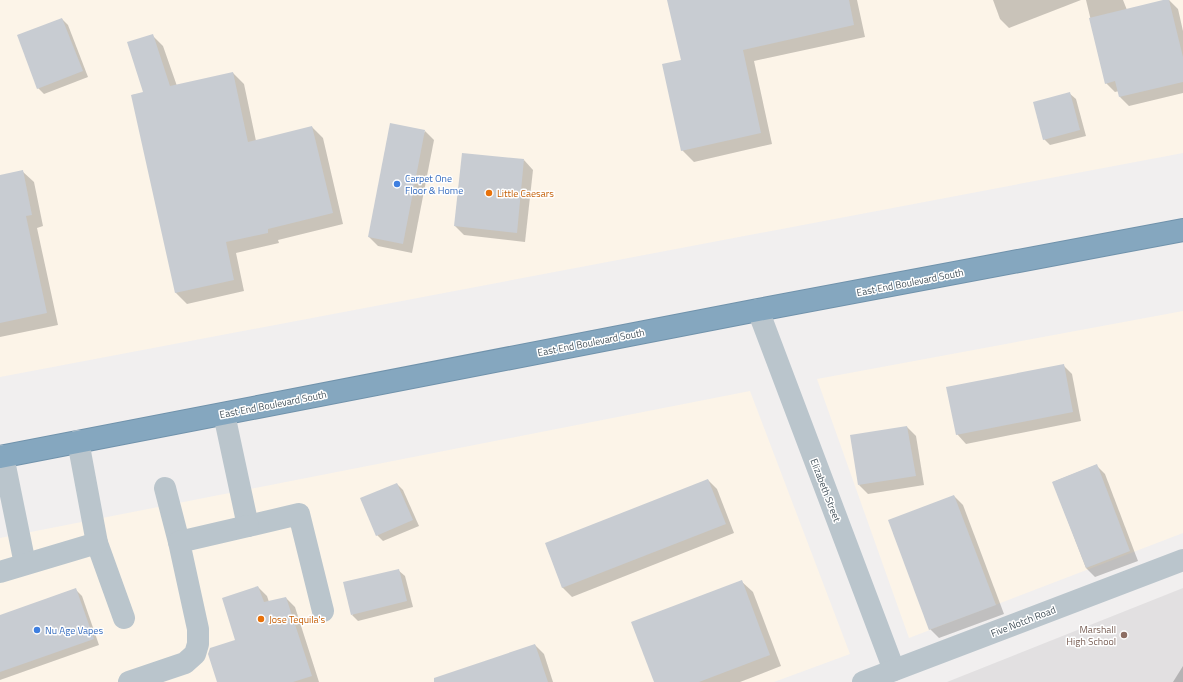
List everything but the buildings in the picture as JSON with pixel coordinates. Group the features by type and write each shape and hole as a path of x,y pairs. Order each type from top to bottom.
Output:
{"highway":[{"name":"East End Boulevard South","path":"1,456 758,310 1183,230"}],"street":[{"name":"Elizabeth Street","path":"758,310 894,670"},
{"path":"224,414 248,526"},
{"path":"78,441 97,543 124,618"},
{"path":"1,456 25,564"},
{"path":"129,682 185,663 195,654 198,644 198,629 179,542 165,488"},
{"path":"179,542 299,514 323,611"},
{"path":"0,572 97,543"},
{"name":"Five Notch Road","path":"863,682 1183,560"}],"shaded area":[{"path":"0,0 1183,0 1183,153 0,377"},
{"path":"1183,311 1183,533 909,638 817,379"},
{"path":"750,391 850,654 774,682 0,682 0,538"},
{"name":"Marshall High School","path":"1183,588 1183,682 947,682"}],"place":[{"name":"Carpet One Floor & Home","path":"397,184"},
{"name":"Little Caesars","path":"489,193"},
{"name":"Jose Tequila's","path":"261,619"},
{"name":"Nu Age Vapes","path":"37,630"},
{"name":"Marshall High School","path":"1124,635"}]}
